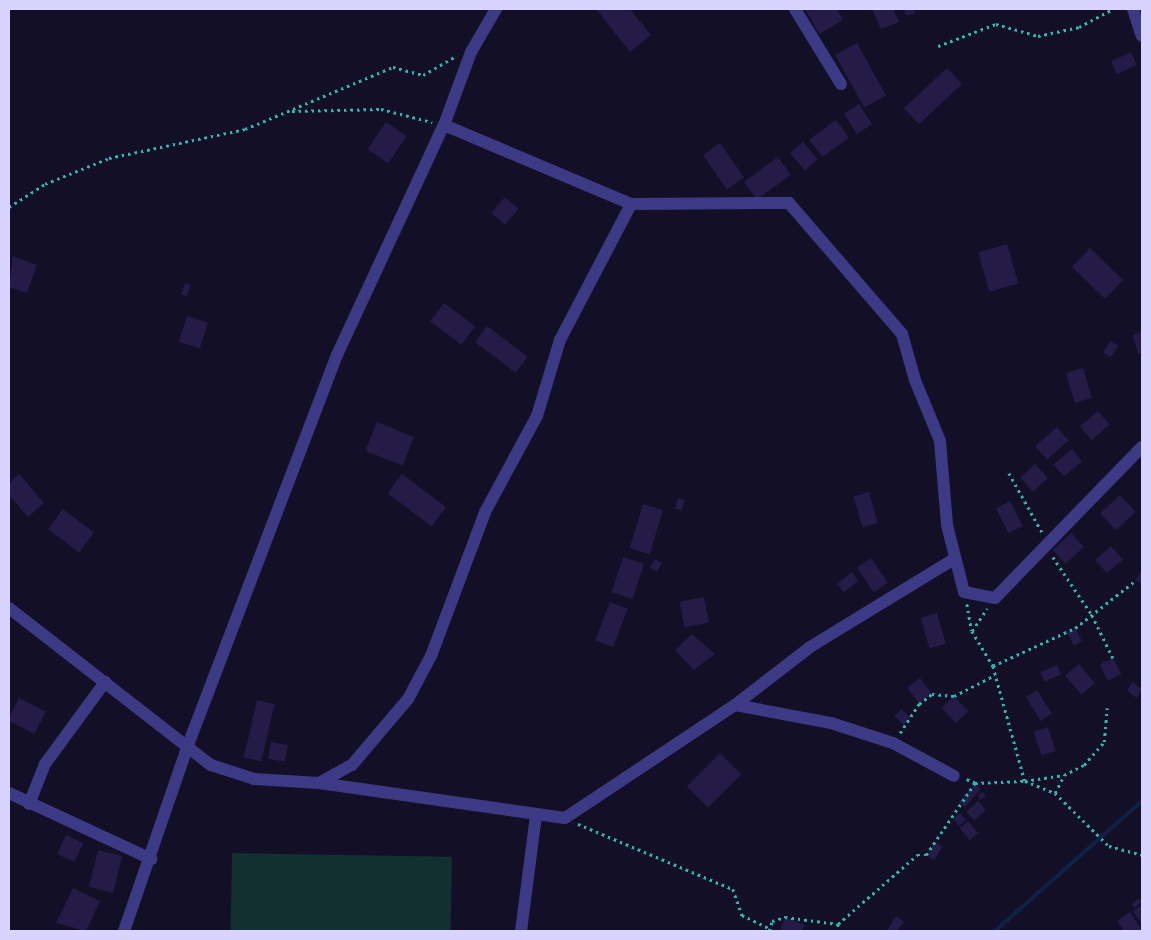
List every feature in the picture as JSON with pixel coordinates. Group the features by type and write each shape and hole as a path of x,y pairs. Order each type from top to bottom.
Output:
{"street":[{"path":"124,931 151,859 188,745 337,355 444,125 470,52 496,9"},
{"path":"795,9 841,84"},
{"path":"1132,9 1142,36"},
{"path":"444,125 631,204 789,203 902,334 915,380 940,441 954,559 964,592 996,598 1045,545 1142,447"},
{"path":"318,783 365,754 408,699 431,656 485,512 537,416 560,340 631,204"},
{"path":"9,608 188,745 211,765 232,774 318,783 565,818 735,705 810,647 954,559"},
{"path":"29,804 45,764 104,682"},
{"path":"735,705 830,723 893,744 954,776"},
{"path":"9,793 29,804 151,859"},
{"path":"522,931 536,815"}],"path":[{"path":"938,46 996,24 1038,36 1079,26 1113,9"},
{"path":"9,207 45,184 109,158 245,129 393,67 423,75 453,55 470,52"},
{"path":"288,111 381,109 444,125"},
{"path":"1009,473 1038,520 1045,545 1092,615 1113,658"},
{"path":"993,666 1092,615 1136,580"},
{"path":"964,592 972,631 993,666 1025,781"},
{"path":"972,631 996,598"},
{"path":"893,744 919,704 932,694 954,696 995,675"},
{"path":"954,776 975,783 1025,781 1064,775 1084,765 1104,742 1107,708"},
{"path":"1055,793 1064,775"},
{"path":"1025,781 1055,793 1109,846 1142,854"},
{"path":"838,924 917,855 926,855 975,783"},
{"path":"565,818 733,889 742,915 769,930 772,921 803,916 838,924"},
{"path":"838,924 840,931"}],"green space":[{"path":"232,853 452,857 451,931 231,931"}],"building":[{"path":"596,9 630,9 651,35 630,52"},
{"path":"805,9 837,9 843,20 819,34"},
{"path":"872,9 893,9 899,22 881,29"},
{"path":"904,9 914,9 915,13 906,16"},
{"path":"857,43 886,95 864,108 835,55"},
{"path":"1131,52 1137,65 1117,74 1111,61"},
{"path":"947,68 962,84 919,124 904,108"},
{"path":"859,104 872,124 857,134 844,114"},
{"path":"836,120 849,138 822,157 809,139"},
{"path":"386,122 407,136 388,163 368,149"},
{"path":"803,142 818,160 805,171 790,153"},
{"path":"720,143 744,177 727,189 703,155"},
{"path":"778,157 791,175 757,199 744,182"},
{"path":"505,197 519,209 505,225 491,213"},
{"path":"1007,244 1018,283 989,292 978,252"},
{"path":"1090,248 1123,280 1105,299 1072,267"},
{"path":"13,256 37,265 27,293 9,287"},
{"path":"185,283 191,285 187,296 181,294"},
{"path":"444,303 475,326 461,345 430,321"},
{"path":"187,316 208,323 200,348 179,342"},
{"path":"487,326 528,357 516,373 475,342"},
{"path":"1142,332 1142,352 1138,354 1133,335"},
{"path":"1111,341 1118,346 1110,358 1103,352"},
{"path":"1083,368 1092,398 1075,403 1066,373"},
{"path":"1098,411 1110,425 1092,440 1080,427"},
{"path":"377,422 414,437 402,466 365,451"},
{"path":"1057,427 1069,441 1047,460 1035,446"},
{"path":"1072,449 1082,461 1064,477 1054,464"},
{"path":"1035,464 1048,478 1033,492 1020,478"},
{"path":"19,474 44,503 28,517 9,495 9,483"},
{"path":"402,474 446,507 431,526 388,493"},
{"path":"869,492 878,523 862,527 854,496"},
{"path":"1120,495 1136,512 1116,530 1100,513"},
{"path":"678,498 685,500 682,511 675,509"},
{"path":"1010,501 1023,526 1008,533 996,508"},
{"path":"643,504 663,510 650,554 630,548"},
{"path":"63,509 94,532 79,552 48,529"},
{"path":"1071,533 1084,547 1066,564 1053,550"},
{"path":"1111,546 1123,560 1107,573 1095,560"},
{"path":"623,557 644,564 632,599 612,592"},
{"path":"871,558 888,583 874,592 857,568"},
{"path":"655,559 662,563 657,572 650,568"},
{"path":"1142,569 1142,584 1136,580"},
{"path":"852,572 859,581 844,592 837,584"},
{"path":"704,597 709,623 684,627 679,602"},
{"path":"610,602 628,609 613,647 595,640"},
{"path":"937,613 946,644 929,648 921,618"},
{"path":"1075,628 1082,641 1074,645 1067,632"},
{"path":"692,634 715,654 694,670 675,650"},
{"path":"1113,658 1121,674 1108,681 1100,665"},
{"path":"1079,664 1095,683 1081,695 1065,676"},
{"path":"1057,665 1061,674 1045,681 1041,672"},
{"path":"920,678 932,694 919,704 907,688"},
{"path":"1132,682 1142,689 1137,698 1127,691"},
{"path":"1037,690 1052,714 1041,721 1026,697"},
{"path":"954,696 968,711 956,723 942,708"},
{"path":"19,698 46,712 34,734 9,721"},
{"path":"257,700 275,704 261,762 244,757"},
{"path":"901,709 911,718 904,725 894,716"},
{"path":"1048,727 1056,751 1041,755 1034,732"},
{"path":"271,742 288,745 285,762 268,759"},
{"path":"720,753 741,774 708,807 687,786"},
{"path":"975,783 981,788 965,807 959,802"},
{"path":"983,792 986,796 980,800 978,795"},
{"path":"978,801 986,810 974,821 966,812"},
{"path":"960,813 966,820 959,826 953,819"},
{"path":"968,821 978,833 970,840 960,828"},
{"path":"66,835 83,843 74,862 57,854"},
{"path":"935,842 943,847 934,860 927,856"},
{"path":"98,850 122,856 113,893 89,887"},
{"path":"73,888 100,901 86,931 56,923"},
{"path":"1139,898 1142,902 1134,908 1132,904"},
{"path":"1142,905 1142,925 1133,911"},
{"path":"1130,912 1141,929 1137,931 1124,931 1117,921"},
{"path":"896,916 904,922 897,931 887,931"},
{"path":"785,917 805,925 802,931 780,931"}],"waterway":[{"path":"995,931 1142,801"}]}
